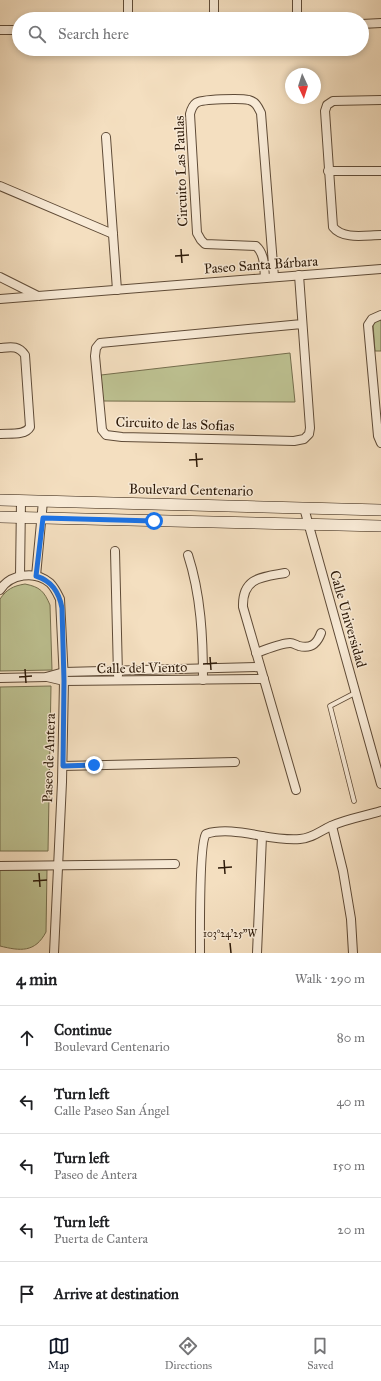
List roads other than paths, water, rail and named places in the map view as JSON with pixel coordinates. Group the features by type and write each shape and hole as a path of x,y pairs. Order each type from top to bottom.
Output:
{"main road":[{"name":"Boulevard Centenario","path":"0,500 381,510"},
{"path":"0,517 381,526"}],"street":[{"path":"128,0 128,12"},
{"path":"214,0 214,12"},
{"path":"297,0 298,12"},
{"path":"369,24 381,23"},
{"path":"0,30 12,30"},
{"name":"Circuito Las Paulas","path":"265,278 262,256 260,250 256,246 205,244 197,233 190,114 192,107 197,102 207,100 250,100 257,105 261,113 274,277"},
{"path":"381,100 332,101 326,105 325,111 333,227 336,231 347,235 381,235"},
{"path":"106,137 117,290"},
{"path":"328,171 381,171"},
{"path":"0,186 113,234"},
{"name":"Paseo Santa Bárbara","path":"0,299 381,269"},
{"name":"Circuito de las Sofias","path":"299,275 310,428 309,434 304,440 122,437 106,435 102,430 95,356 96,348 100,344 302,324"},
{"path":"0,277 39,296"},
{"path":"381,315 372,319 368,326 378,436 381,443"},
{"path":"0,348 14,346 21,349 25,354 30,427 28,431 24,432 0,434"},
{"path":"20,576 21,501"},
{"path":"1,588 13,578 20,576 36,576 43,518 43,501"},
{"name":"Calle Universidad","path":"304,508 381,784"},
{"path":"115,551 118,682"},
{"path":"188,555 198,592 203,680"},
{"path":"285,573 258,578 251,583 244,595 243,607 296,790"},
{"name":"Paseo de Antera","path":"36,576 49,582 55,588 60,599 64,672 63,766 54,953"},
{"path":"256,653 291,642 304,647 309,647 318,640 321,633"},
{"name":"Calle del Viento","path":"46,677 64,672 260,667"},
{"name":"Calle del Viento","path":"0,678 46,677 64,681 118,682 264,679"},
{"path":"63,766 235,762"},
{"path":"200,953 202,855 204,837 206,834 218,832 253,833 288,840 302,839 312,837 332,826 381,811"},
{"path":"332,826 351,918 353,953"},
{"path":"257,953 262,836"},
{"path":"0,866 175,864"}],"lane":[{"path":"354,801 330,706 355,692"}]}
